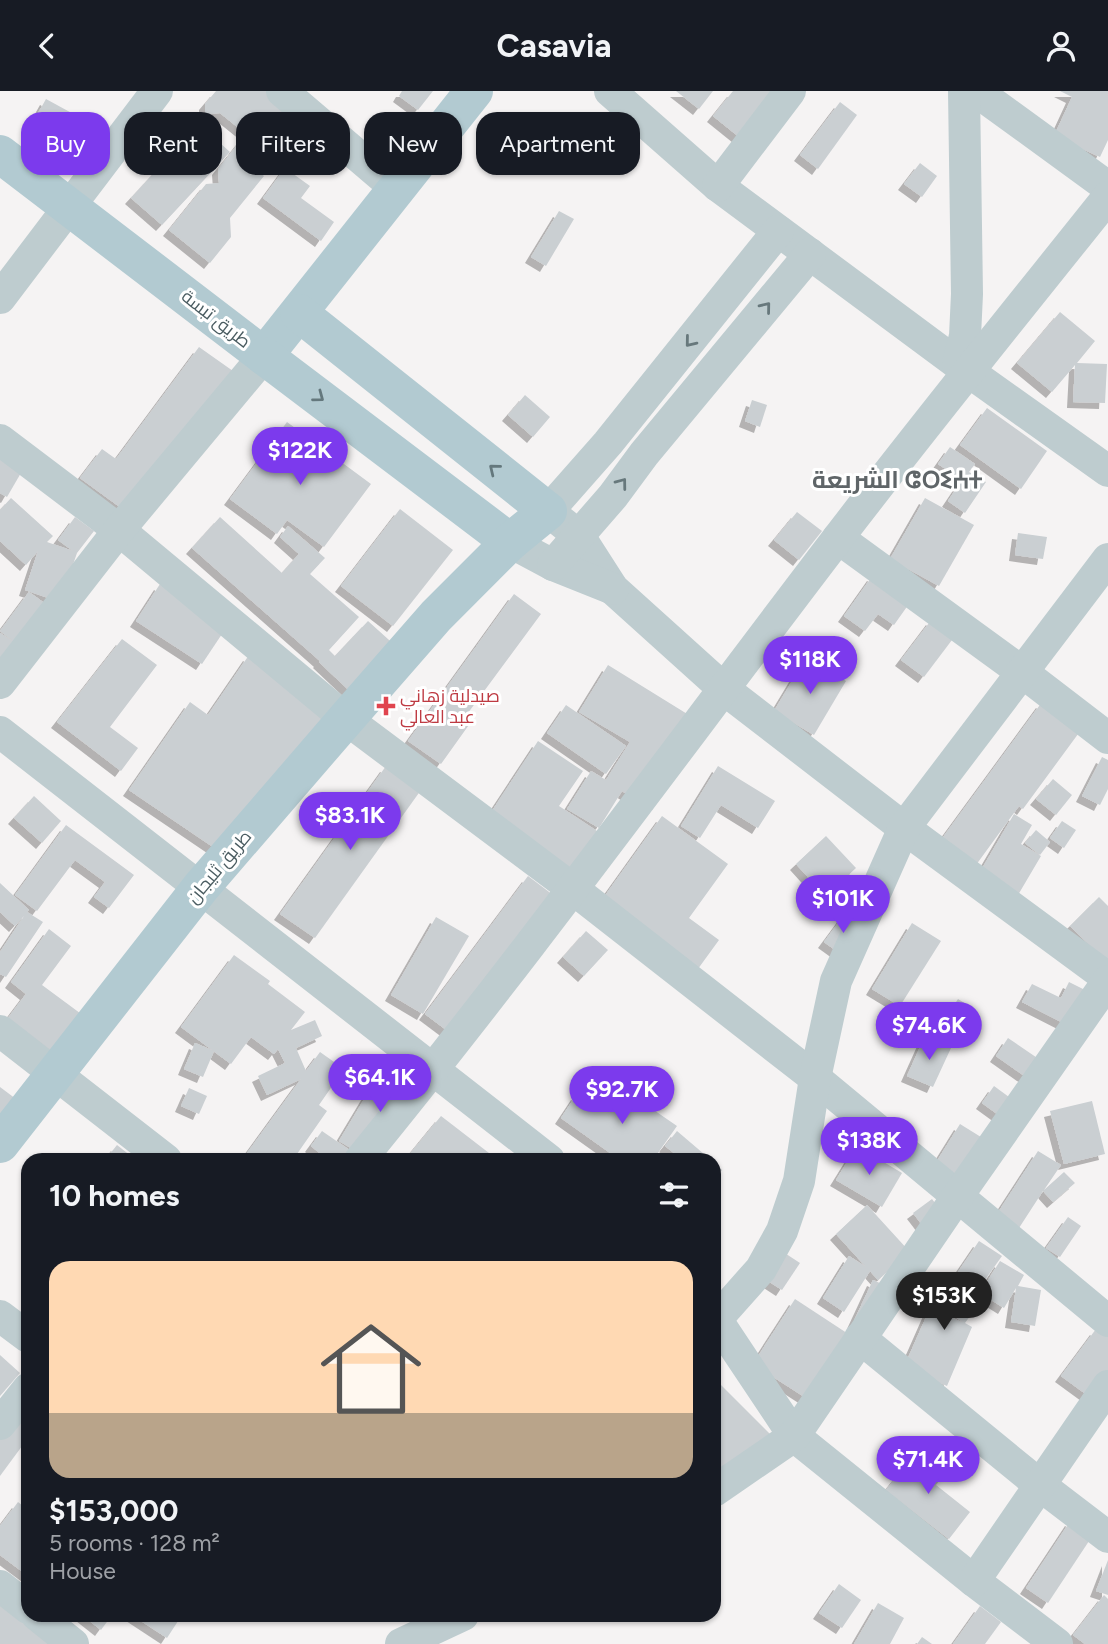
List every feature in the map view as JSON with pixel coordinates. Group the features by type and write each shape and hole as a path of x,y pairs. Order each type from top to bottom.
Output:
{"main road":[{"name":"طريق تبسة","path":"0,154 264,356 474,91"},
{"path":"299,313 548,511"},
{"path":"264,356 510,542"},
{"name":"طريق ثليجان","path":"0,1145 201,887 346,719 436,616 510,542 548,511"}],"street":[{"path":"0,298 157,91"},
{"path":"282,91 398,190"},
{"path":"610,91 718,186 1108,471"},
{"path":"718,186 790,91"},
{"path":"964,91 967,294 964,367"},
{"path":"976,91 1108,187"},
{"path":"366,1153 434,1070 725,690 964,367 1108,198"},
{"path":"721,1486 794,1436 1108,979 904,828 725,690 613,589 579,536 548,511 608,443 778,231"},
{"path":"553,565 810,254"},
{"path":"0,683 119,530 264,356"},
{"path":"0,440 119,530 346,719 573,889 815,1078 1108,1321"},
{"path":"838,538 1108,738"},
{"path":"510,542 553,565 613,589"},
{"path":"721,1312 761,1269 782,1231 799,1181 815,1078 836,981 904,828 1108,559"},
{"path":"0,732 539,1153"},
{"path":"0,1031 157,1153"},
{"path":"0,1316 21,1332"},
{"path":"721,1328 794,1436 1057,1644"},
{"path":"860,1338 1041,1486 1108,1537"},
{"path":"974,1581 1108,1386"},
{"path":"0,1424 21,1398"},
{"path":"0,1586 21,1602"},
{"path":"46,1622 73,1644"},
{"path":"401,1644 448,1622"}],"building":[{"path":"216,91 266,91 294,112 236,112 236,126 222,112 205,112 205,104"},
{"path":"402,91 433,91 418,110 399,96"},
{"path":"676,91 713,91 699,109"},
{"path":"733,91 803,91 754,149 713,116"},
{"path":"1060,91 1108,91 1108,140 1100,157 1054,136 1072,97"},
{"path":"46,99 70,112 39,112"},
{"path":"840,102 857,115 818,169 800,155"},
{"path":"110,134 123,141 110,165"},
{"path":"222,145 230,152 222,161"},
{"path":"236,146 236,175 264,176 230,218 231,237 210,263 169,230 206,184 219,183 222,164"},
{"path":"920,163 937,176 922,197 904,184"},
{"path":"152,175 209,175 162,225 131,198"},
{"path":"280,175 295,175 310,186 301,198 334,222 321,241 263,198"},
{"path":"559,211 574,219 546,266 531,257"},
{"path":"1060,312 1095,341 1077,363 1107,364 1105,403 1073,402 1075,365 1052,392 1017,363"},
{"path":"199,347 233,371 128,513 80,478 102,449 116,459"},
{"path":"525,395 550,417 533,437 508,415"},
{"path":"752,400 767,405 760,427 745,421"},
{"path":"987,408 1047,451 1021,489 960,445"},
{"path":"287,422 371,484 324,547 287,520 277,534 230,499"},
{"path":"950,447 975,464 969,472 986,482 965,513 948,501 962,480 938,464"},
{"path":"0,452 25,466 7,497 0,493"},
{"path":"11,498 53,536 47,542 73,551 58,540 75,517 94,531 77,553 60,602 25,590 38,551 26,565 0,541 0,510"},
{"path":"925,498 974,525 939,586 890,559"},
{"path":"400,509 453,550 393,626 341,586"},
{"path":"797,512 822,531 799,560 774,540"},
{"path":"220,517 282,573 299,554 280,537 288,526 325,558 310,574 359,617 329,650 335,656 368,621 399,649 355,696 320,661 192,548"},
{"path":"1018,533 1047,537 1043,559 1015,555"},
{"path":"873,575 911,601 894,625 878,614 865,631 844,616"},
{"path":"160,584 226,628 202,664 136,621"},
{"path":"29,592 47,605 18,645 0,631"},
{"path":"514,594 541,614 465,717 471,722 441,764 408,741"},
{"path":"932,619 955,636 924,677 901,660"},
{"path":"0,633 14,642 0,662"},
{"path":"122,639 157,665 110,727 138,748 121,771 57,722"},
{"path":"249,655 339,717 238,864 129,790 190,702 208,715"},
{"path":"806,658 846,681 814,735 774,711"},
{"path":"608,665 705,725 652,810 622,791 599,828 567,809 591,771 606,780 630,742 579,712"},
{"path":"1042,702 1081,730 1023,809 1019,806 976,865 941,840"},
{"path":"566,705 626,746 606,774 547,733"},
{"path":"538,741 583,771 559,806 609,839 582,879 488,817"},
{"path":"1102,757 1108,760 1108,789 1100,805 1082,796"},
{"path":"386,766 421,790 315,938 280,914"},
{"path":"718,766 775,801 758,828 721,805 700,838 681,826"},
{"path":"1053,779 1072,795 1056,815 1036,799"},
{"path":"34,796 61,821 42,843 14,818"},
{"path":"1014,814 1032,825 1021,844 1041,856 1018,895 980,872"},
{"path":"662,816 728,864 689,918 719,940 695,973 599,904"},
{"path":"1062,821 1076,830 1064,848 1050,838"},
{"path":"66,825 134,875 109,908 94,897 105,882 75,860 37,911 15,895"},
{"path":"1036,830 1050,842 1040,855 1025,843"},
{"path":"826,836 856,868 815,906 806,896 816,886 796,864"},
{"path":"528,876 569,907 465,1044 425,1014"},
{"path":"0,883 29,910 27,912 43,922 6,977 0,974 0,952 24,916 15,926 0,912"},
{"path":"1099,897 1108,906 1108,963 1070,926"},
{"path":"844,915 862,928 842,955 824,942"},
{"path":"436,917 469,936 423,1014 391,995"},
{"path":"912,923 941,941 900,1006 872,989"},
{"path":"49,929 71,946 42,985 88,1019 60,1057 8,1018 26,994 11,982"},
{"path":"586,931 608,950 584,976 563,957"},
{"path":"234,955 270,981 268,984 305,1012 291,1030 315,1020 322,1036 296,1048 306,1071 320,1052 344,1069 319,1105 327,1111 298,1153 247,1153 301,1079 267,1095 258,1076 285,1063 278,1049 274,1054 251,1037 231,1064 181,1027"},
{"path":"1069,982 1097,996 1079,1031 1022,1002 1032,984 1061,998"},
{"path":"958,999 971,1007 951,1038 938,1030"},
{"path":"925,1036 951,1048 933,1087 907,1076"},
{"path":"1008,1038 1052,1068 1040,1087 996,1056"},
{"path":"195,1043 214,1051 203,1077 184,1069"},
{"path":"381,1071 425,1096 373,1153 359,1153 339,1141"},
{"path":"619,1086 677,1126 658,1153 610,1153 561,1118 577,1094 601,1111"},
{"path":"994,1086 1009,1097 1015,1127 982,1103"},
{"path":"0,1087 16,1099 0,1119"},
{"path":"189,1088 207,1096 199,1114 181,1106"},
{"path":"1092,1101 1105,1154 1064,1164 1050,1111"},
{"path":"441,1116 489,1153 411,1153"},
{"path":"960,1124 997,1147 968,1192 932,1169"},
{"path":"322,1131 354,1153 320,1153 311,1146"},
{"path":"677,1131 703,1153 674,1153 665,1146"},
{"path":"117,1145 127,1153 111,1153"},
{"path":"857,1146 902,1173 882,1207 836,1180"},
{"path":"1038,1151 1061,1165 1044,1190 1064,1172 1075,1183 1053,1202 1043,1191 1019,1228 997,1214"},
{"path":"932,1199 945,1216 926,1230 913,1213"},
{"path":"867,1205 909,1251 878,1280 870,1271 844,1312 823,1298 849,1256 866,1267 836,1234"},
{"path":"1068,1217 1081,1226 1060,1257 1046,1248"},
{"path":"979,1241 1002,1256 980,1287 958,1272"},
{"path":"777,1248 800,1263 782,1290 759,1275"},
{"path":"1000,1261 1024,1275 1018,1286 1041,1290 1035,1326 1011,1322 1016,1288 1004,1308 980,1293"},
{"path":"949,1274 983,1298 965,1323 972,1327 947,1386 904,1367 930,1308 964,1323 931,1299"},
{"path":"873,1280 891,1288 853,1323"},
{"path":"795,1299 859,1341 817,1405 753,1364"},
{"path":"1096,1329 1108,1337 1108,1389 1098,1403 1061,1376"},
{"path":"0,1355 20,1373 0,1396"},
{"path":"721,1385 774,1438 721,1475"},
{"path":"21,1407 21,1448 0,1476 0,1421"},
{"path":"916,1453 944,1475 936,1485 970,1512 949,1539 886,1490"},
{"path":"18,1502 21,1504 21,1571 0,1555 0,1526"},
{"path":"1071,1520 1093,1535 1048,1603 1026,1588"},
{"path":"1108,1560 1108,1595 1096,1591"},
{"path":"839,1584 861,1600 842,1628 819,1613"},
{"path":"0,1593 21,1607 21,1622 44,1622 77,1644 0,1644"},
{"path":"1104,1595 1108,1599 1108,1644 1085,1644 1073,1635"},
{"path":"878,1603 904,1618 890,1644 854,1644"},
{"path":"980,1606 1001,1622 985,1644 953,1644"},
{"path":"91,1622 107,1622 101,1630"},
{"path":"143,1622 177,1622 167,1638"},
{"path":"922,1637 932,1644 917,1644"}],"place":[{"name":"صيدلية زهاني عبد العالي","path":"386,706"}],"district":[{"name":"الشريعة ⵛⵔⵉⵄⵜ","path":"897,479"}]}
